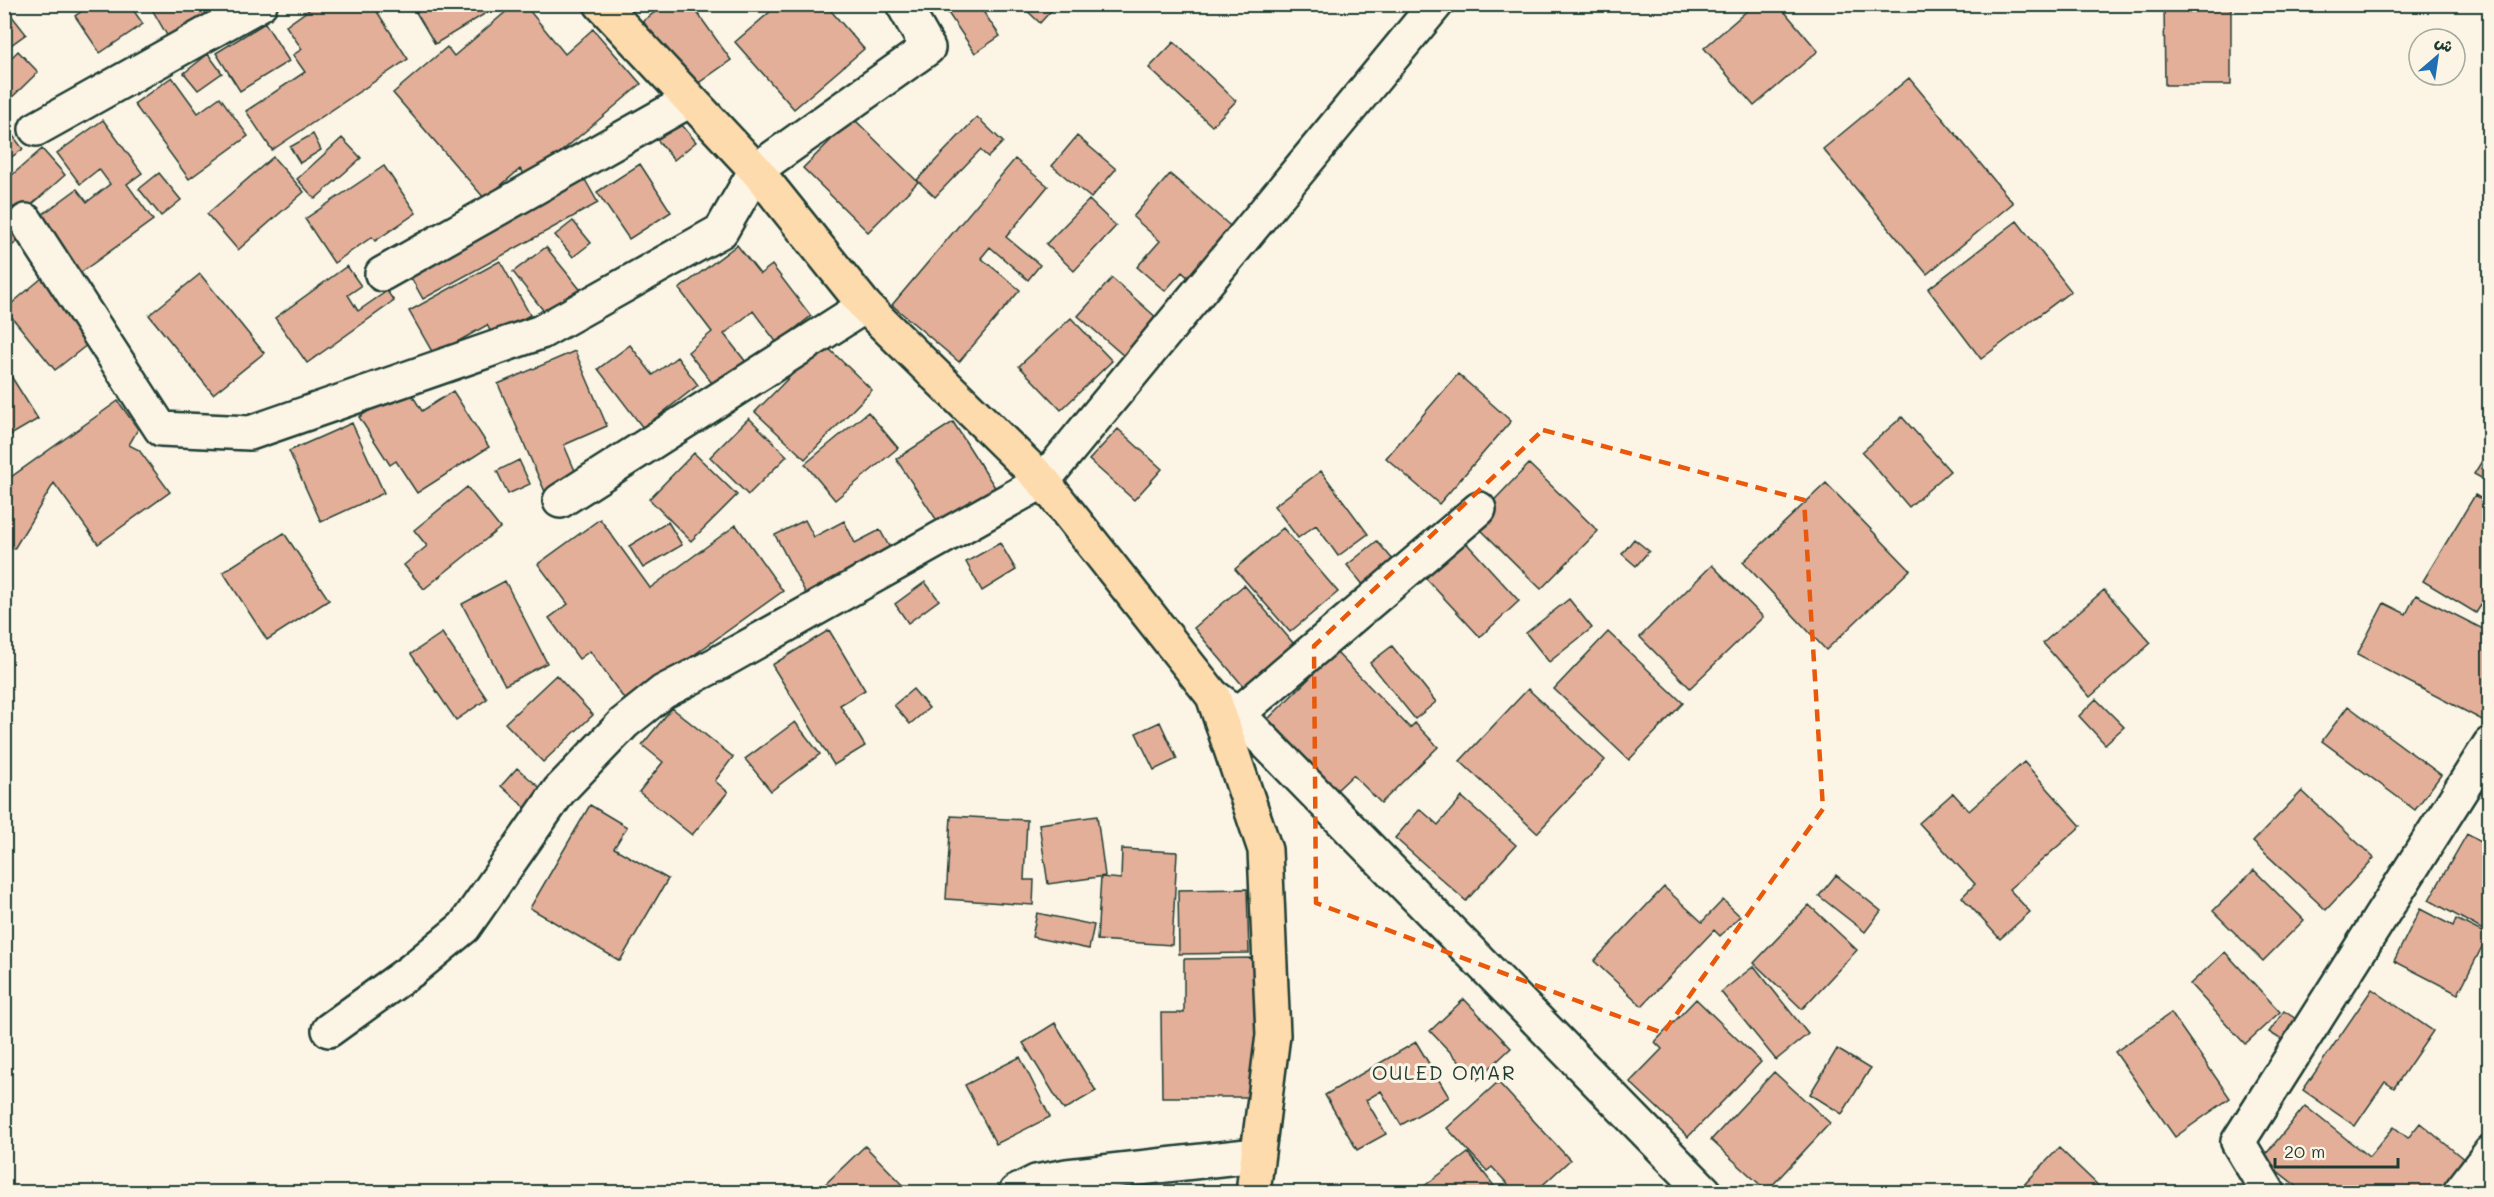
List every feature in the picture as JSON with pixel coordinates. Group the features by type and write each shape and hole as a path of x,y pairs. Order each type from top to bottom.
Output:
{"main road":[{"path":"601,4 756,170 865,306 1043,482 1225,705 1265,850 1273,1035 1253,1192"}],"street":[{"path":"36,129 260,4"},
{"path":"26,221 161,429 250,433 541,332 721,231 756,170 928,48 903,4"},
{"path":"329,1030 412,970 464,927 559,791 624,723 663,692 1043,482 1436,4"},
{"path":"382,274 690,100"},
{"path":"560,501 865,306"},
{"path":"1479,508 1225,705 1704,1192"},
{"path":"2268,1192 2238,1142 2490,744"},
{"path":"2460,1192 2490,1154"},
{"path":"1016,1192 1036,1182 1067,1176 1256,1155"}],"highlighted area":[{"path":"1543,430 1804,500 1823,809 1663,1033 1316,903 1314,646"}],"building":[{"path":"92,4 129,4 143,24 100,53 75,16"},
{"path":"149,4 204,4 209,13 168,37"},
{"path":"317,4 372,4 408,59 272,150 246,111 305,72 293,55 302,49 286,26"},
{"path":"411,4 501,4 435,44"},
{"path":"515,4 524,4 565,54 593,29 641,84 529,179 520,169 485,199 393,93 447,47 454,56"},
{"path":"666,4 691,4 731,60 690,89 643,21"},
{"path":"779,4 825,4 864,49 794,109 735,42"},
{"path":"942,4 978,4 1000,36 975,53"},
{"path":"1020,4 1057,4 1040,23"},
{"path":"1755,4 1778,4 1818,51 1754,106 1704,48"},
{"path":"2164,4 2231,4 2231,85 2165,85"},
{"path":"4,6 26,34 4,50"},
{"path":"265,23 289,61 240,91 216,53"},
{"path":"1174,42 1236,101 1212,126 1149,68"},
{"path":"18,51 38,72 4,105 4,65"},
{"path":"208,54 222,73 198,90 184,73"},
{"path":"172,77 198,113 220,97 248,136 189,179 134,104"},
{"path":"1909,78 2013,203 1927,274 1823,149"},
{"path":"977,117 1003,142 988,157 980,150 935,197 917,180"},
{"path":"853,118 918,182 868,232 803,168"},
{"path":"677,119 696,142 674,160 655,137"},
{"path":"103,120 142,173 127,184 153,220 76,276 35,220 77,189 87,202 110,184 99,169 80,184 57,153"},
{"path":"4,124 23,149 4,162"},
{"path":"313,134 321,150 300,163 290,147"},
{"path":"1077,136 1116,169 1091,198 1052,166"},
{"path":"342,138 361,158 315,199 297,179"},
{"path":"42,149 65,175 20,215 4,197 4,182"},
{"path":"273,157 304,192 238,250 207,214"},
{"path":"1015,159 1048,186 1006,237 1040,265 1028,280 990,247 981,258 1020,290 959,362 892,305"},
{"path":"640,164 671,212 629,239 597,192"},
{"path":"384,166 416,213 375,241 372,237 334,263 305,219"},
{"path":"579,169 598,203 423,299 404,265"},
{"path":"159,173 181,200 161,216 139,189"},
{"path":"1170,174 1235,230 1191,280 1182,272 1165,291 1137,267 1160,241 1133,217"},
{"path":"1089,200 1116,226 1074,271 1046,244"},
{"path":"4,205 27,235 4,251"},
{"path":"573,221 591,243 573,257 555,235"},
{"path":"2017,221 2071,291 1981,359 1928,289"},
{"path":"737,245 760,274 772,265 811,316 777,343 753,311 724,334 753,371 722,396 688,352 712,332 679,289"},
{"path":"546,247 583,293 550,319 513,272"},
{"path":"500,261 530,315 493,336 487,325 434,355 409,311"},
{"path":"347,266 361,286 348,295 358,311 387,291 394,301 307,363 275,318"},
{"path":"200,274 264,353 213,394 149,315"},
{"path":"42,278 92,341 55,370 5,309"},
{"path":"1112,278 1158,319 1124,356 1078,316"},
{"path":"1071,318 1112,361 1061,410 1019,366"},
{"path":"823,343 872,390 805,459 755,412"},
{"path":"630,345 653,375 677,357 698,385 643,428 598,369"},
{"path":"575,351 607,426 564,445 579,480 546,494 498,384"},
{"path":"4,365 38,419 4,439"},
{"path":"1458,374 1511,421 1439,504 1386,458"},
{"path":"407,387 422,411 453,391 489,447 417,493 396,461 390,465 359,417"},
{"path":"118,401 138,429 129,445 139,450 170,492 98,544 54,483 14,549 12,548 4,538 4,482"},
{"path":"868,412 898,448 835,500 805,464"},
{"path":"1902,417 1950,471 1909,507 1862,452"},
{"path":"749,418 787,456 748,495 710,457"},
{"path":"953,422 998,492 942,528 896,459"},
{"path":"352,423 384,493 321,522 289,451"},
{"path":"1118,429 1162,469 1134,500 1089,460"},
{"path":"2490,448 2490,483 2474,474"},
{"path":"694,453 737,495 691,541 649,499"},
{"path":"519,460 530,484 508,494 497,471"},
{"path":"1529,464 1598,531 1541,589 1473,522"},
{"path":"1321,471 1368,534 1338,556 1316,525 1298,538 1274,506"},
{"path":"1826,483 1910,570 1826,650 1743,562"},
{"path":"467,487 500,528 424,589 404,565 427,546 414,530"},
{"path":"2475,495 2490,504 2490,591 2476,613 2423,581"},
{"path":"600,519 650,588 736,525 783,591 627,703 590,651 579,659 549,618 568,604 538,564"},
{"path":"805,520 814,537 844,521 855,543 880,530 896,559 811,603 775,535"},
{"path":"668,522 682,545 643,568 629,546"},
{"path":"1283,528 1338,592 1290,632 1235,569"},
{"path":"284,533 329,600 267,640 223,572"},
{"path":"1459,535 1519,601 1480,637 1419,571"},
{"path":"1634,539 1649,551 1636,566 1622,554"},
{"path":"1377,541 1399,567 1369,592 1347,565"},
{"path":"1000,543 1016,570 982,591 966,562"},
{"path":"1712,565 1763,617 1690,688 1640,637"},
{"path":"505,581 547,663 505,685 462,604"},
{"path":"925,582 939,600 908,623 895,604"},
{"path":"1244,585 1299,650 1249,693 1194,628"},
{"path":"2104,590 2151,643 2090,697 2043,643"},
{"path":"2416,595 2489,632 2484,641 2490,644 2490,692 2484,703 2490,706 2490,724 2357,655 2384,603 2406,614"},
{"path":"1569,599 1592,628 1549,662 1526,633"},
{"path":"829,630 865,690 840,705 865,746 834,765 772,665"},
{"path":"1608,632 1683,703 1629,760 1554,689"},
{"path":"442,633 487,699 456,720 411,654"},
{"path":"1392,646 1436,702 1415,719 1370,663"},
{"path":"1336,652 1410,728 1415,723 1438,747 1381,803 1353,775 1337,790 1268,719"},
{"path":"556,675 593,715 543,762 505,723"},
{"path":"913,689 929,708 910,724 894,705"},
{"path":"1528,689 1605,760 1537,833 1460,761"},
{"path":"2096,699 2124,727 2105,744 2079,716"},
{"path":"2348,706 2441,775 2415,810 2322,741"},
{"path":"672,708 733,757 715,781 728,792 692,835 639,792 663,762 642,745"},
{"path":"795,722 820,754 771,791 745,759"},
{"path":"1160,722 1177,759 1154,770 1136,733"},
{"path":"2024,762 2081,826 2009,889 2030,912 2000,939 1962,897 1975,884 1919,823 1953,793 1969,811"},
{"path":"517,768 545,792 529,811 501,786"},
{"path":"2302,791 2374,858 2326,910 2253,842"},
{"path":"1462,797 1516,845 1466,901 1395,838 1420,809 1438,825"},
{"path":"590,805 627,827 614,848 668,879 620,961 530,908"},
{"path":"951,816 1027,820 1024,880 1034,880 1033,905 946,899"},
{"path":"1097,816 1105,876 1048,884 1039,824"},
{"path":"2467,834 2490,847 2490,934 2429,900"},
{"path":"1122,849 1177,852 1172,945 1097,940 1101,877 1121,879"},
{"path":"2254,870 2304,920 2263,961 2213,911"},
{"path":"1836,875 1881,911 1865,932 1819,896"},
{"path":"1664,887 1702,922 1723,900 1740,916 1720,936 1714,930 1642,1006 1594,961"},
{"path":"1247,889 1249,953 1179,954 1178,890"},
{"path":"1809,905 1857,950 1802,1009 1754,963"},
{"path":"2420,909 2453,926 2456,919 2488,935 2458,994 2394,961"},
{"path":"1037,913 1094,925 1089,949 1032,937"},
{"path":"2225,952 2280,1012 2245,1044 2190,984"},
{"path":"1256,958 1257,1097 1162,1097 1161,1013 1184,1013 1184,959"},
{"path":"1754,966 1808,1034 1776,1060 1721,992"},
{"path":"2372,989 2433,1031 2394,1088 2385,1082 2355,1126 2303,1090"},
{"path":"1464,999 1511,1048 1477,1080 1430,1031"},
{"path":"1696,999 1761,1062 1688,1137 1630,1082 1662,1049 1655,1042"},
{"path":"2284,1011 2302,1023 2288,1044 2269,1032"},
{"path":"2171,1013 2230,1098 2175,1137 2115,1052"},
{"path":"1055,1023 1096,1091 1064,1110 1023,1043"},
{"path":"1416,1042 1449,1097 1401,1125 1381,1091 1366,1100 1386,1134 1357,1150 1325,1095"},
{"path":"1837,1049 1870,1069 1842,1114 1810,1094"},
{"path":"1020,1057 1050,1117 996,1144 965,1085"},
{"path":"1774,1072 1830,1123 1767,1191 1711,1140"},
{"path":"1498,1082 1570,1160 1535,1192 1515,1192 1492,1167 1487,1171 1447,1128"},
{"path":"2305,1106 2369,1157 2394,1127 2408,1138 2420,1123 2471,1165 2448,1192 2304,1192 2262,1159"},
{"path":"865,1146 910,1192 817,1192"},
{"path":"2059,1148 2105,1192 2021,1192 2019,1190"},
{"path":"1468,1153 1499,1192 1421,1192 1419,1190"}],"district":[{"name":"OULED OMAR","path":"1444,1073"}]}
